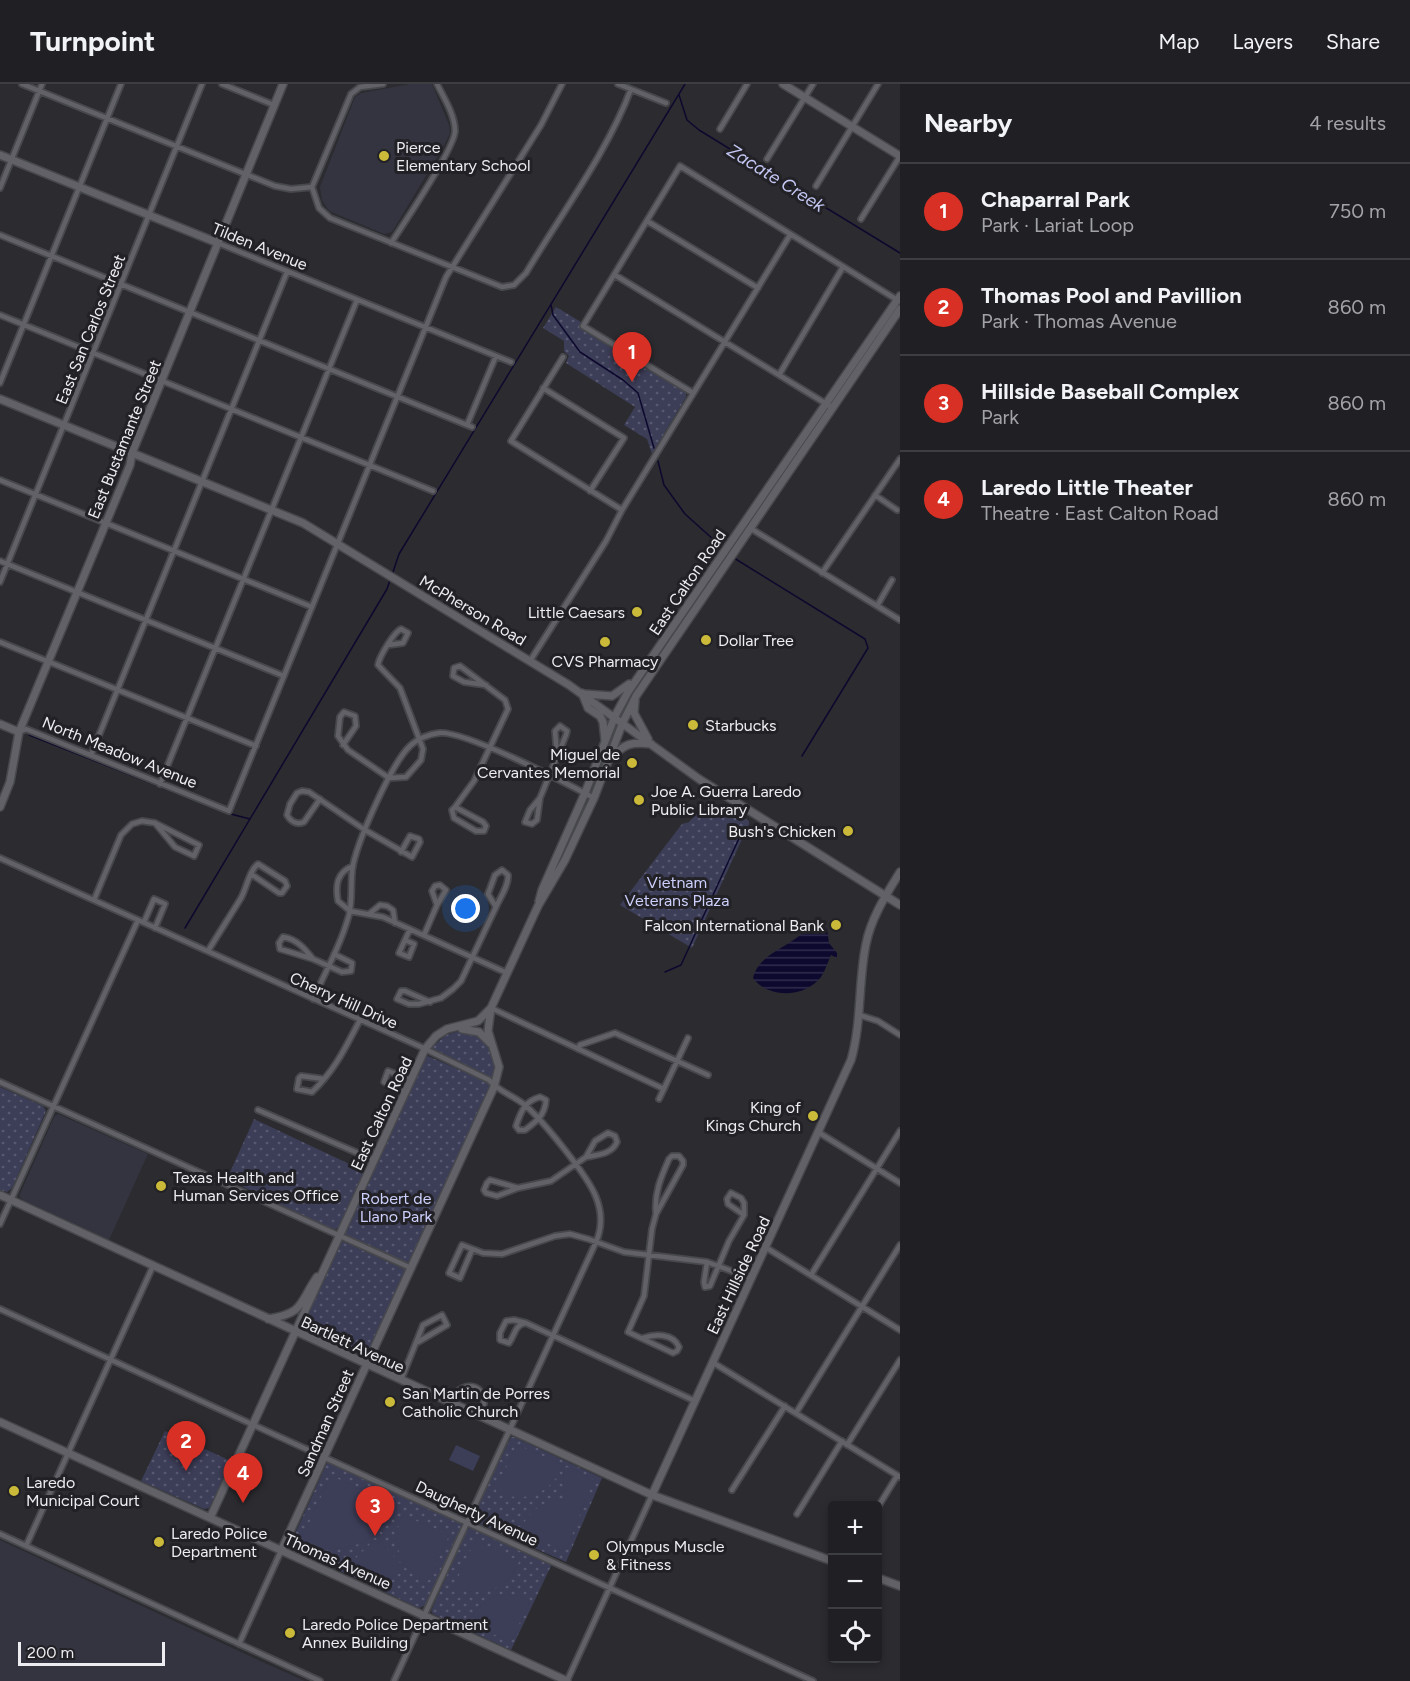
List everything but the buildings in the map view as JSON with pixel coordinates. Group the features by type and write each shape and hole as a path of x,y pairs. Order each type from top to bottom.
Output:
{"main road":[{"name":"East Bustamante Street","path":"0,807 10,782 19,732 130,465 132,453 283,84"},
{"path":"783,84 900,156"},
{"name":"Tilden Avenue","path":"0,155 218,243"},
{"name":"East Calton Road","path":"538,906 542,890 585,793 615,716 638,677 860,352 899,299"},
{"name":"East Calton Road","path":"487,1026 491,1008 538,906 565,860 594,798 623,722 636,696 900,309"},
{"path":"860,352 867,357"},
{"name":"McPherson Road","path":"0,399 303,523 582,693 707,784 900,905"},
{"path":"774,478 781,483"},
{"path":"705,579 712,584"},
{"path":"673,625 681,630"},
{"path":"663,641 666,651"},
{"path":"605,744 603,722 588,708 582,693 612,696 619,694 638,677"},
{"path":"636,696 634,713 651,744"},
{"name":"North Meadow Avenue","path":"0,724 19,732"},
{"path":"607,765 624,745 636,742 651,744"},
{"path":"558,855 565,860"},
{"name":"East Hillside Road","path":"652,1495 851,1060 856,1044 866,944 873,920 900,872"},
{"name":"East Calton Road","path":"210,1518 425,1049 436,1036 447,1029 478,1022 491,1008"},
{"path":"456,1028 479,1032 485,1031 487,1026 484,1021 478,1022 476,1026 479,1032 494,1047"},
{"name":"Sandman Street","path":"281,1551 494,1087 499,1067 487,1026"},
{"name":"Bartlett Avenue","path":"0,1195 652,1495 828,1560"},
{"path":"267,1319 280,1317 299,1309 312,1284 327,1265"},
{"name":"Thomas Avenue","path":"0,1422 567,1681"},
{"path":"882,1579 900,1586"}],"street":[{"path":"22,84 282,188 312,187"},
{"path":"0,188 42,84"},
{"path":"0,383 121,84"},
{"name":"East San Carlos Street","path":"0,582 202,84"},
{"path":"222,84 274,105"},
{"path":"383,84 360,87 351,94 312,187 316,203 325,216 502,287 514,285 526,273 615,126 631,89"},
{"path":"391,243 447,153 455,136 454,122 437,84"},
{"path":"0,642 256,746 397,397 452,268 541,125 562,84"},
{"path":"618,84 666,103"},
{"path":"720,129 747,84"},
{"path":"767,159 813,84"},
{"path":"816,186 878,84"},
{"path":"861,219 900,156"},
{"path":"693,393 583,326 680,166 790,235 899,299"},
{"path":"647,221 758,288"},
{"path":"0,235 470,426 496,356"},
{"path":"530,661 606,541 622,510 790,235"},
{"name":"Tilden Avenue","path":"218,243 511,362"},
{"path":"779,375 843,267"},
{"path":"91,755 287,272"},
{"path":"615,275 833,408"},
{"path":"160,784 357,300"},
{"path":"0,315 433,492"},
{"path":"563,357 511,441 622,510"},
{"path":"543,388 624,438 591,490"},
{"path":"822,573 900,459"},
{"path":"0,480 312,607"},
{"path":"875,495 897,510"},
{"path":"743,524 900,620"},
{"path":"0,561 284,676"},
{"path":"877,606 892,580"},
{"path":"343,745 356,726 354,716 345,712 340,717 338,736 343,745 389,778 400,779 412,773 421,760 423,749 400,688 393,678 378,665 388,645"},
{"path":"454,807 483,822 486,826 484,831 476,831 454,818 452,810 454,807 474,781 508,709 505,700 486,685 460,666 453,668 453,676 458,680 486,685"},
{"path":"540,798 530,810 525,822 532,824 537,820 540,798 567,731 560,726 555,731 557,754"},
{"name":"North Meadow Avenue","path":"19,732 26,729 229,811 256,746"},
{"path":"313,999 329,966 350,912 353,866 365,830 399,758 411,745 420,739 438,733 450,734 489,748 594,798"},
{"path":"320,799 304,822 294,823 287,815 290,804 297,794 302,791 309,792 320,799 365,830 401,852 412,857 420,842 419,839 410,836 401,852"},
{"path":"94,900 121,835 132,824 142,821 154,824 199,845 194,856 175,847 154,824"},
{"name":"Cherry Hill Drive","path":"0,858 489,1080 494,1087 525,1105 540,1119 592,1188 598,1203 601,1222 596,1242 394,1681"},
{"path":"208,951 242,895 252,874 258,864 285,881 286,886 282,893 279,893 252,874"},
{"path":"353,866 345,869 339,876 337,886 338,901 350,912 369,914 396,922 507,974"},
{"path":"430,1002 405,991 401,991 397,996 397,999 409,1004 430,1002 441,998 461,981 471,957 496,907 509,879 502,870 495,875 488,894 496,907"},
{"path":"0,1224 141,921 154,899 165,904 155,927"},
{"path":"424,936 437,904"},
{"path":"369,914 380,905 387,906 393,910 396,922"},
{"path":"405,940 410,929"},
{"path":"314,959 302,945 287,937 280,939 280,949 314,959 342,972 351,971 351,963 334,954"},
{"path":"491,1008 664,1089"},
{"path":"859,1015 878,1021 900,1035"},
{"path":"324,1079 301,1076 297,1089 312,1092 324,1079 336,1066 360,1020"},
{"path":"578,1049 580,1045 615,1033 708,1075"},
{"path":"659,1099 688,1038"},
{"path":"405,1092 384,1082 388,1071 411,1080"},
{"path":"0,1082 411,1268"},
{"path":"540,1097 546,1100 540,1119 525,1130 519,1130 516,1126 525,1105 531,1099 540,1097"},
{"path":"258,1110 375,1161"},
{"path":"811,1275 900,1131"},
{"path":"818,1132 900,1183"},
{"path":"518,1188 490,1180 484,1191 486,1194 497,1196 551,1180 586,1157 602,1135 611,1133 615,1136 617,1142 614,1147 600,1154 586,1157"},
{"path":"643,1338 663,1335 676,1342 679,1347 673,1353 628,1332 644,1296 656,1214 683,1165 679,1156 672,1156 669,1159 659,1182 655,1205 656,1214"},
{"path":"707,1262 705,1287 710,1286 729,1241 744,1215 744,1203 741,1198 731,1193 727,1199 728,1204 744,1215"},
{"path":"472,1250 460,1278 449,1273 462,1245 472,1250 492,1254 509,1253 562,1234 579,1236 624,1252 720,1265 751,1278"},
{"path":"796,1413 900,1245"},
{"path":"765,1247 900,1330"},
{"path":"26,1546 153,1266"},
{"name":"Daugherty Avenue","path":"0,1309 813,1681"},
{"path":"401,1380 423,1325 442,1315 447,1325 418,1342"},
{"path":"526,1323 519,1324 508,1343 500,1340 500,1333 506,1321 526,1323 695,1401"},
{"path":"848,1445 900,1360"},
{"path":"712,1362 899,1476 882,1501"},
{"path":"449,1402 453,1395 466,1386 482,1391 485,1408 481,1417"},
{"path":"732,1490 785,1406"},
{"path":"797,1514 842,1442"},
{"name":"East Hillside Road","path":"567,1681 652,1495"},
{"path":"0,1534 320,1681"},
{"name":"Sandman Street","path":"239,1644 281,1551"}],"shaded area":[{"name":"Pierce Elementary School","path":"410,84 432,84 449,125 450,133 392,232 384,234 329,211 322,200 320,187 355,97 361,93"},
{"path":"812,920 827,929 829,943 837,953 837,958 831,955 821,977 806,989 787,993 768,990 760,985 753,978 757,968 764,960 799,936"},
{"path":"58,1114 148,1154 109,1240 23,1200 19,1196 54,1117"},
{"path":"0,1540 258,1660 305,1681 0,1681"}],"green space":[{"path":"556,307 581,322 581,329 686,393 686,397 652,454 647,439 624,425 635,407 566,363 569,356 564,351 564,341 543,328"},
{"name":"Vietnam Veterans Plaza","path":"723,805 749,821 749,824 692,948 620,905 682,824 689,822 700,810"},
{"path":"462,1030 478,1037 490,1047 495,1061 493,1079 431,1048 446,1035"},
{"name":"Robert de Llano Park","path":"428,1056 487,1082 490,1086 413,1258 410,1262 405,1263 349,1238 346,1229 425,1058"},
{"path":"0,1087 43,1106 46,1111 12,1188 7,1192 0,1190"},
{"name":"Robert de Llano Park","path":"254,1119 362,1170 364,1176 340,1227 333,1230 227,1179"},
{"name":"Robert de Llano Park","path":"342,1241 406,1270 367,1355 304,1325"},
{"path":"165,1431 231,1461 209,1508 204,1509 141,1481"},
{"path":"511,1437 602,1478 566,1562 473,1521 472,1518"},
{"path":"456,1445 480,1456 473,1471 449,1460"},
{"path":"520,1446 563,1465 552,1483 544,1490 526,1497 506,1495 496,1491 515,1448"},
{"path":"327,1463 461,1523 462,1527 426,1605 419,1608 289,1547"},
{"path":"567,1467 592,1478 593,1481 567,1548 562,1550 520,1531 528,1517 540,1506 554,1501 570,1500 563,1484 563,1476"},
{"path":"334,1477 396,1505 389,1519 369,1539 343,1548 315,1547 301,1541 329,1479"},
{"path":"403,1515 446,1534 448,1538 428,1581 410,1570 400,1554 397,1535"},
{"path":"471,1527 552,1564 511,1650 433,1614 431,1611 467,1530"},
{"path":"374,1540 378,1540 405,1568 391,1578 376,1582 360,1579 346,1568"},
{"path":"478,1541 519,1562 508,1579 483,1592 464,1590 454,1586 474,1543"},
{"path":"503,1594 518,1596 530,1601 512,1639 508,1641 469,1623 483,1604"}],"waterway":[{"path":"392,575 399,554 685,84"},
{"name":"Zacate Creek","path":"679,95 687,120 699,130 900,253"},
{"path":"551,305 553,315 580,352 623,380 638,393 654,448"},
{"path":"658,461 664,485 685,514 724,549"},
{"path":"734,558 865,639 868,648 802,756"},
{"path":"185,928 387,589 390,580"},
{"path":"29,735 227,813 250,819"},
{"path":"754,831 759,828"},
{"path":"665,972 681,965 741,834 746,831"}],"place":[{"name":"Pierce Elementary School","path":"384,156"},
{"name":"Chaparral Park","path":"632,382"},
{"name":"Little Caesars","path":"637,612"},
{"name":"Dollar Tree","path":"706,640"},
{"name":"CVS Pharmacy","path":"605,642"},
{"name":"Starbucks","path":"693,725"},
{"name":"Miguel de Cervantes Memorial","path":"632,763"},
{"name":"Joe A. Guerra Laredo Public Library","path":"639,800"},
{"name":"Bush's Chicken","path":"848,831"},
{"name":"Falcon International Bank","path":"836,925"},
{"name":"King of Kings Church","path":"813,1116"},
{"name":"Texas Health and Human Services Office","path":"161,1186"},
{"name":"San Martin de Porres Catholic Church","path":"390,1402"},
{"name":"Thomas Pool and Pavillion","path":"186,1471"},
{"name":"Laredo Municipal Court","path":"14,1491"},
{"name":"Laredo Little Theater","path":"243,1503"},
{"name":"Hillside Baseball Complex","path":"375,1536"},
{"name":"Laredo Police Department","path":"159,1542"},
{"name":"Olympus Muscle & Fitness","path":"594,1555"},
{"name":"Laredo Police Department Annex Building","path":"290,1633"}]}
